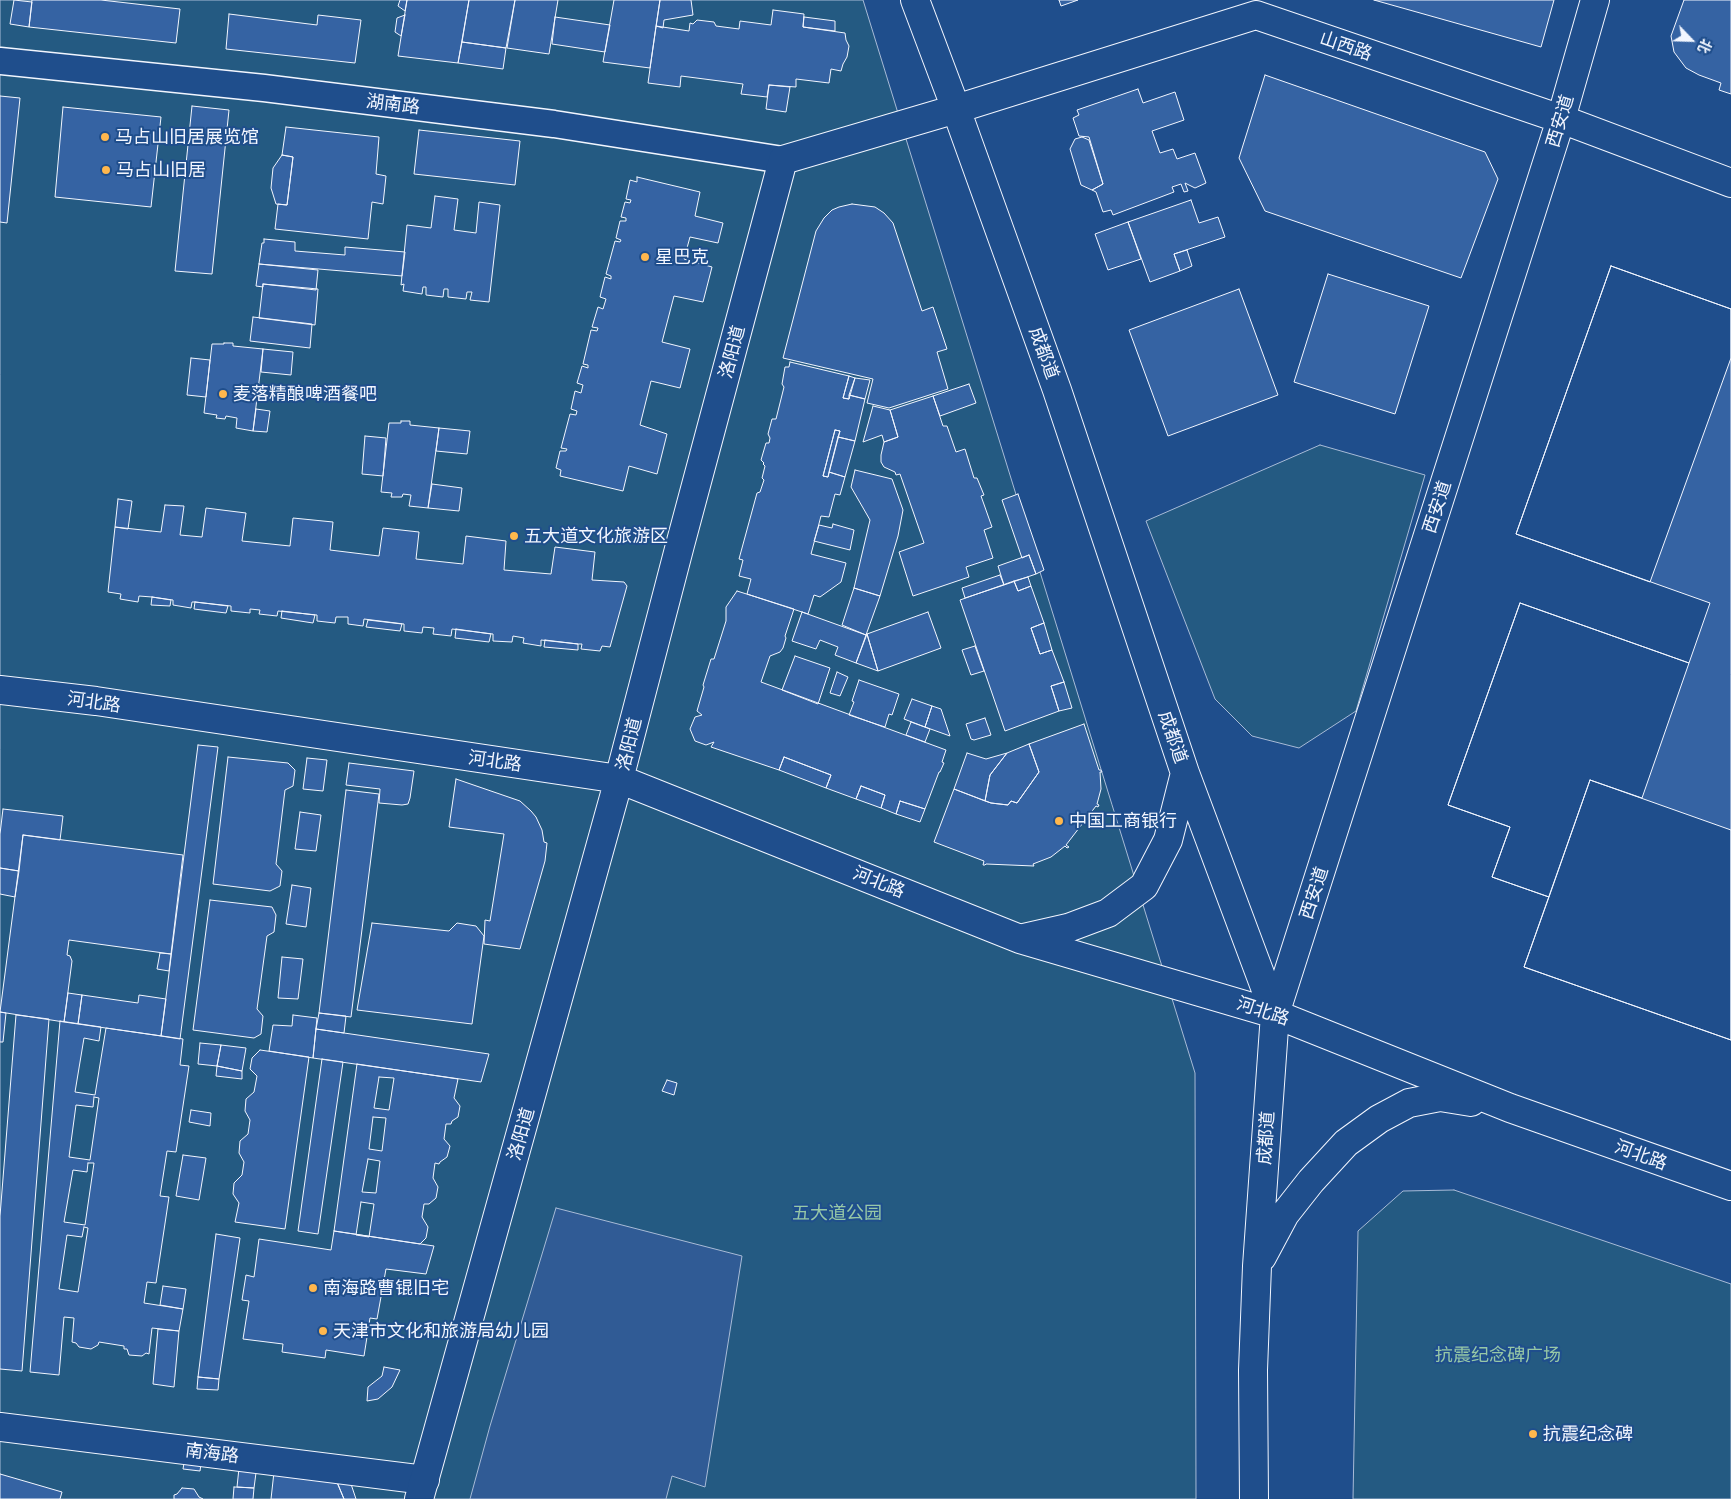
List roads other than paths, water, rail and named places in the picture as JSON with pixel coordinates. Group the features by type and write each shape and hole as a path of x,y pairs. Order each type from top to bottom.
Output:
{"street":[{"name":"成都道","path":"915,0 1057,390 1185,773 1275,1014 1257,1266 1253,1370 1254,1499"},
{"name":"西安道","path":"1275,1014 1561,120 1595,0"},
{"name":"山西路","path":"956,109 1256,15 1561,120 1731,183"},
{"name":"湖南路","path":"0,61 293,91 554,124 783,160"},
{"path":"783,160 956,109"},
{"name":"洛阳道","path":"422,1489 619,779 682,535 783,160"},
{"name":"河北路","path":"0,690 106,703 619,779 1020,938 1275,1014 1510,1108 1731,1186"},
{"path":"1020,938 1068,928 1108,913 1144,886 1168,840 1185,773"},
{"path":"1257,1266 1284,1214 1311,1181 1346,1143 1379,1119 1409,1103 1440,1097 1510,1108"},
{"name":"南海路","path":"0,1427 422,1489"}],"place":[{"name":"马占山旧居展览馆","path":"105,137"},
{"name":"马占山旧居","path":"106,170"},
{"name":"星巴克","path":"645,257"},
{"name":"麦落精酿啤酒餐吧","path":"223,394"},
{"name":"五大道文化旅游区","path":"514,536"},
{"name":"中国工商银行","path":"1059,821"},
{"name":"南海路曹锟旧宅","path":"313,1288"},
{"name":"天津市文化和旅游局幼儿园","path":"323,1331"},
{"name":"抗震纪念碑","path":"1533,1434"}],"park label":[{"name":"五大道公园","path":"837,1213"},
{"name":"抗震纪念碑广场","path":"1498,1355"}]}
